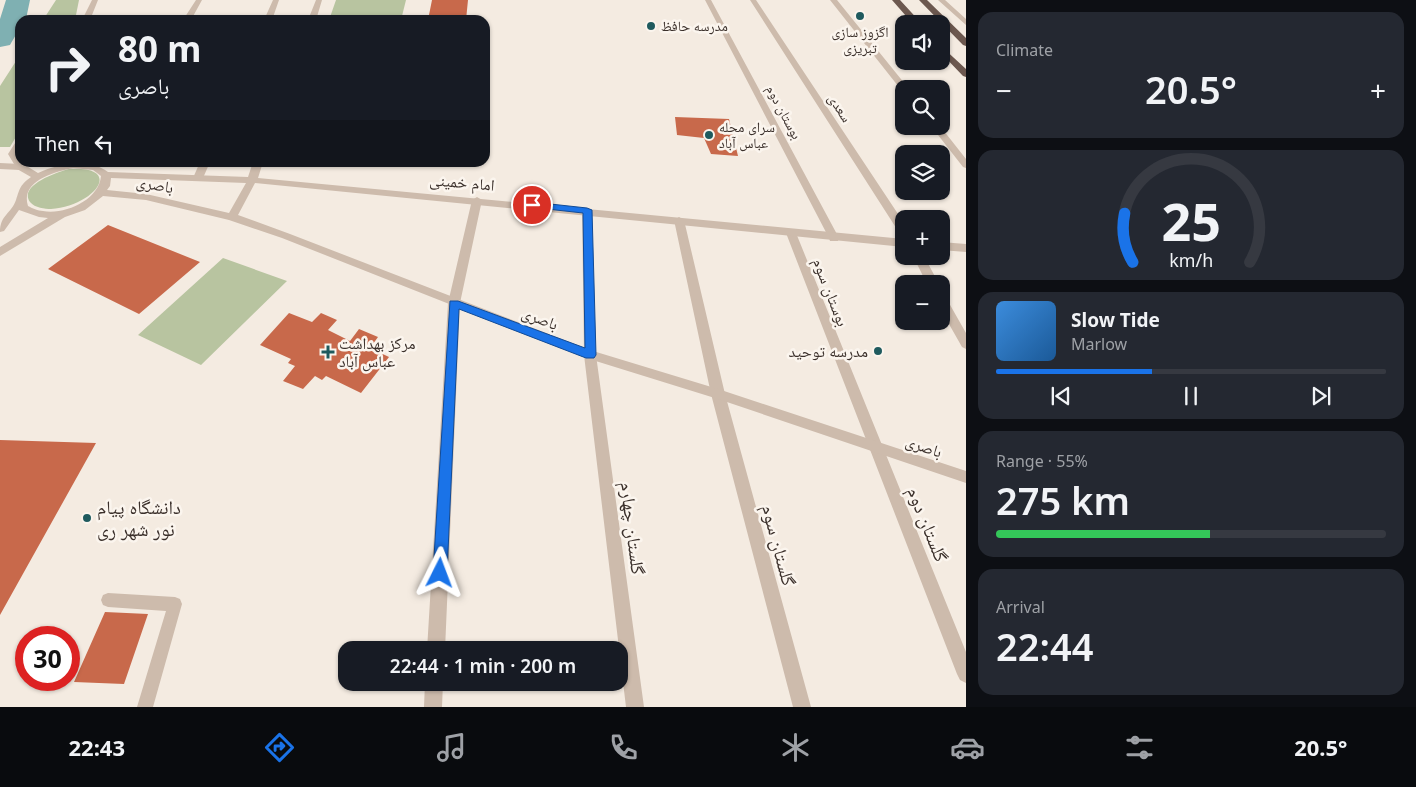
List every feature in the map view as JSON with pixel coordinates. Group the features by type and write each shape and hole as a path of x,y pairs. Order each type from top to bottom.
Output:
{"highway":[{"path":"896,0 910,15"},
{"path":"923,0 966,43"},
{"path":"950,57 966,74"}],"street":[{"path":"88,15 96,0"},
{"path":"190,15 199,0"},
{"path":"270,15 276,0"},
{"path":"314,15 319,0"},
{"name":"بوستان دوم","path":"708,0 834,238"},
{"name":"سعدی","path":"753,0 895,218"},
{"path":"833,0 897,80"},
{"path":"941,0 966,24"},
{"path":"942,135 966,165"},
{"path":"20,167 38,177"},
{"path":"64,167 38,177 23,189 20,196 23,208 39,215 64,214"},
{"path":"0,252 39,227 87,205 102,193 108,180 98,167"},
{"path":"198,178 203,167"},
{"path":"232,217 252,180 256,167"},
{"name":"امام خمینی","path":"106,175 252,180 587,210 895,243"},
{"name":"باصری","path":"102,193 146,197 232,217 286,236 590,355 718,394 966,478"},
{"path":"436,641 454,303 477,200"},
{"path":"0,229 20,202"},
{"name":"گلستان چهارم","path":"587,210 590,355 635,707"},
{"name":"گلستان سوم","path":"679,220 718,394 802,707"},
{"name":"بوستان سوم","path":"791,233 874,446"},
{"path":"950,247 966,248"},
{"path":"950,315 966,344"},
{"name":"گلستان دوم","path":"874,446 966,674"},
{"path":"433,707 434,691"}],"lane":[{"path":"0,166 15,167"},
{"path":"108,600 175,604 145,707"}],"green space":[{"path":"56,0 79,0 76,15 46,15"},
{"path":"336,0 406,0 402,15 331,15"},
{"path":"15,63 15,138 10,147 0,147 0,86"},
{"path":"69,169 87,170 96,174 100,180 90,195 66,207 51,209 37,207 30,202 29,190 34,185 49,176"},
{"path":"223,258 287,281 201,365 138,335"}],"building":[{"path":"432,0 468,0 466,15 429,15"},
{"path":"675,117 729,119 738,156 711,154 704,138 677,135"},
{"path":"108,225 200,262 139,314 48,269"},
{"name":"مرکز ‌بهداشت عباس آباد","path":"289,313 312,322 321,313 337,320 328,330 350,341 359,329 378,337 370,348 389,357 361,393 326,376 322,380 315,376 303,389 283,381 295,366 288,363 291,359 260,345"},
{"path":"0,440 96,443 0,615"},
{"path":"105,612 148,614 124,684 80,682 80,668"}],"waterway":[{"path":"0,39 13,19 18,0"}],"place":[{"name":"اگزوز سازی تبریزی","path":"860,16"},
{"name":"مدرسه حافظ","path":"651,26"},
{"name":"سرای محله عباس آباد","path":"709,135"},
{"name":"مدرسه توحید","path":"878,351"},
{"name":"مرکز ‌بهداشت عباس آباد","path":"328,352"},
{"name":"دانشگاه پیام نور شهر ری","path":"87,518"}],"route":[{"path":"440,573 454,303 590,355 587,210 532,205"}]}
